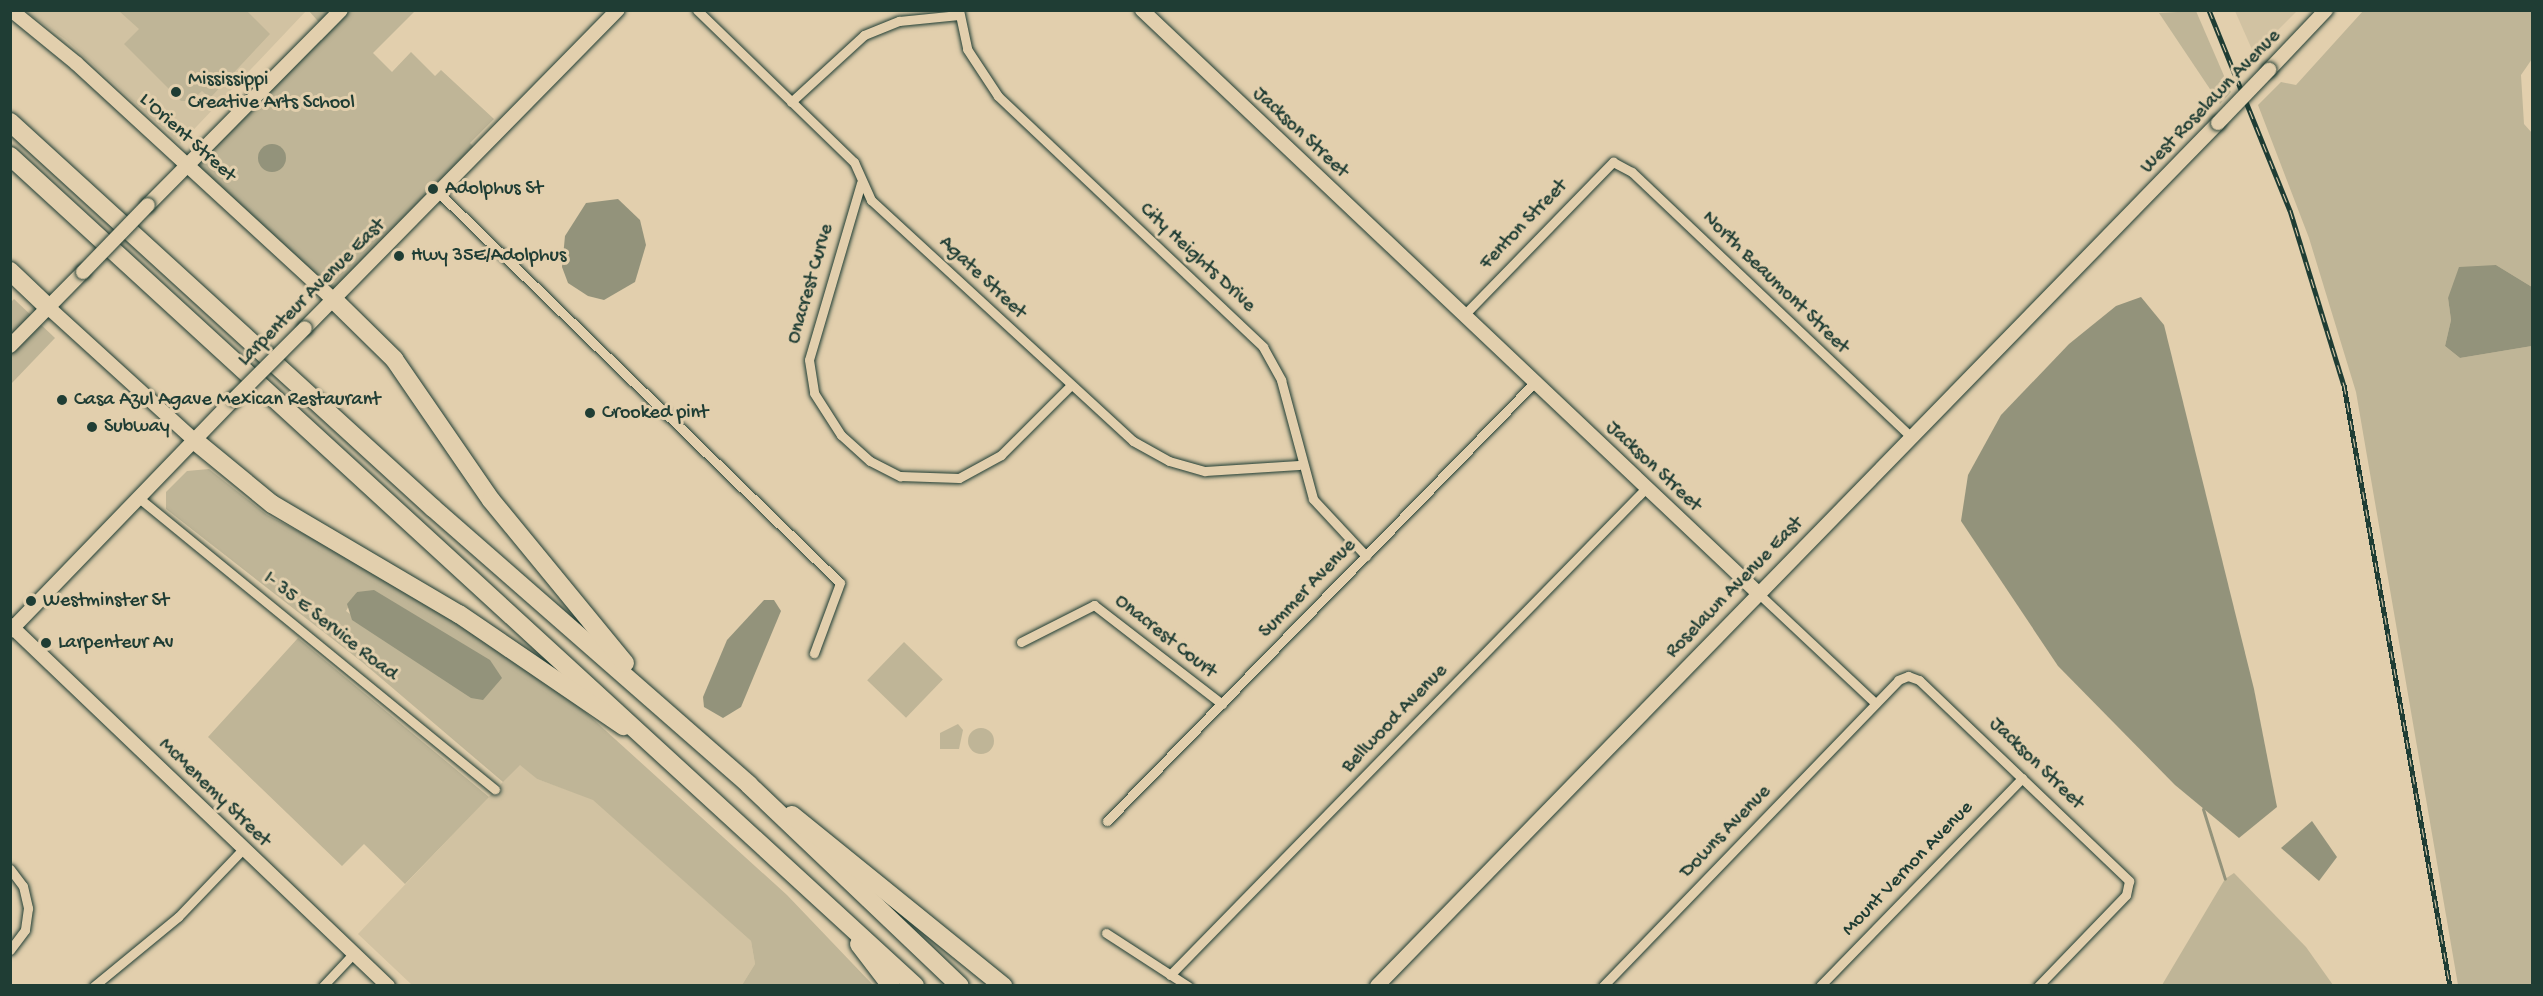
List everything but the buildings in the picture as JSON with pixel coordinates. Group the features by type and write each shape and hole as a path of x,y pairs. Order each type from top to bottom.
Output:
{"highway":[{"path":"10,122 424,500 749,785 960,986"},
{"path":"10,156 682,768 915,986"},
{"path":"10,271 49,308"},
{"path":"333,299 394,359 552,579 675,718"},
{"path":"194,440 272,504 459,614 682,768"},
{"path":"749,785 817,831 1003,986"},
{"path":"822,898 891,986"}],"street":[{"name":"L'Orient Street","path":"11,10 188,165 333,299"},
{"path":"10,346 341,10"},
{"name":"Larpenteur Avenue East","path":"12,628 227,406 618,10"},
{"name":"Agate Street","path":"697,10 854,162 871,200 1133,441 1169,461 1223,472 1299,465"},
{"name":"Jackson Street","path":"1142,10 1875,704 1900,678 1915,677 2127,878 2126,895 2038,986"},
{"name":"West Roselawn Avenue","path":"2125,221 2326,10"},
{"path":"791,102 864,34 899,21 959,13"},
{"name":"City Heights Drive","path":"959,13 974,65 998,96 1263,347 1281,380 1299,465 1323,514 1366,556"},
{"name":"Fenton Street","path":"1464,315 1612,162"},
{"name":"North Beaumont Street","path":"1612,162 1632,172 1910,436"},
{"name":"Onacrest Curve","path":"861,180 809,360 814,393 841,435 870,461 900,476 959,478 1001,455 1071,385"},
{"path":"439,193 840,583 814,654"},
{"name":"Roselawn Avenue East","path":"1381,984 1910,436 2125,221"},
{"path":"49,308 194,440"},
{"name":"Summer Avenue","path":"1107,821 1535,382"},
{"name":"Bellwood Avenue","path":"1170,975 1647,488"},
{"name":"I- 35 E Service Road","path":"138,498 495,789"},
{"name":"Onacrest Court","path":"1021,642 1094,604 1222,704"},
{"name":"McMenemy Street","path":"12,628 388,986"},
{"name":"Downs Avenue","path":"1603,986 1875,704"},
{"name":"Mount Vernon Avenue","path":"1820,986 2022,778"},
{"path":"94,986 178,917 243,849"},
{"path":"10,869 23,886 28,919 10,950"},
{"path":"1106,933 1188,986"},
{"path":"323,986 354,953"}],"shaded area":[{"name":"Mississippi Creative Arts School","path":"25,11 306,11 180,144 65,39"},
{"path":"119,11 247,11 270,34 210,98 202,91 191,101 181,101 124,44 139,29"},
{"path":"309,11 415,11 373,53 392,72 411,52 435,76 441,70 494,119 470,143 479,152 333,299 188,165 324,28"},
{"path":"2196,11 2231,92 2220,104 2159,13"},
{"path":"2235,11 2297,11 2254,54"},
{"path":"2363,11 2532,11 2532,59 2521,75 2524,124 2532,133 2532,287 2496,265 2448,298 2451,320 2445,346 2460,358 2532,346 2532,985 2458,985 2356,392 2309,238 2258,105 2281,82 2296,85"},
{"path":"272,144 282,148 286,158 282,168 272,172 262,168 258,158 262,148"},
{"path":"618,199 640,220 646,245 635,282 604,300 588,296 568,283 562,267 565,236 586,203"},
{"path":"2496,265 2532,287 2532,346 2460,358 2445,346 2451,320 2448,298 2459,267"},
{"path":"2141,297 2164,325 2254,689 2277,807 2239,838 2175,785 2058,666 1961,521 1968,475 2001,415 2069,344 2116,306"},
{"path":"14,299 55,338 11,384 10,303"},
{"path":"209,469 267,515 384,575 562,691 787,895 873,985 742,985 755,964 751,941 593,800 537,779 520,765 503,782 362,662 166,509 166,492 187,471","holes":["357,592 388,641 346,611"]},
{"path":"374,590 490,660 502,678 483,700 471,698 352,620 347,604 357,592"},
{"path":"764,600 774,600 781,611 741,707 723,718 704,707 703,697 727,640"},
{"path":"298,638 489,797 405,884 364,844 342,866 208,737"},
{"path":"904,642 943,680 906,718 867,680"},
{"path":"958,724 963,730 959,749 940,749 940,733"},
{"path":"981,728 990,732 994,741 990,750 981,754 972,750 968,741 972,732"},
{"path":"520,764 537,779 593,799 751,941 755,964 742,985 412,985 358,934"},
{"path":"2312,821 2337,857 2319,881 2281,848"},
{"path":"2234,873 2306,947 2333,985 2162,985 2225,879"}],"waterway":[{"path":"2203,809 2225,879"}],"railway":[{"path":"2209,10 2290,210 2344,385 2450,986"}],"place":[{"name":"Mississippi Creative Arts School","path":"176,92"},
{"name":"Adolphus St","path":"433,189"},
{"name":"Hwy 35E/Adolphus","path":"399,256"},
{"name":"Casa Azul Agave Mexican Restaurant","path":"62,400"},
{"name":"Crooked pint","path":"590,413"},
{"name":"Subway","path":"92,427"},
{"name":"Westminster St","path":"31,601"},
{"name":"Larpenteur Av","path":"46,643"}]}
